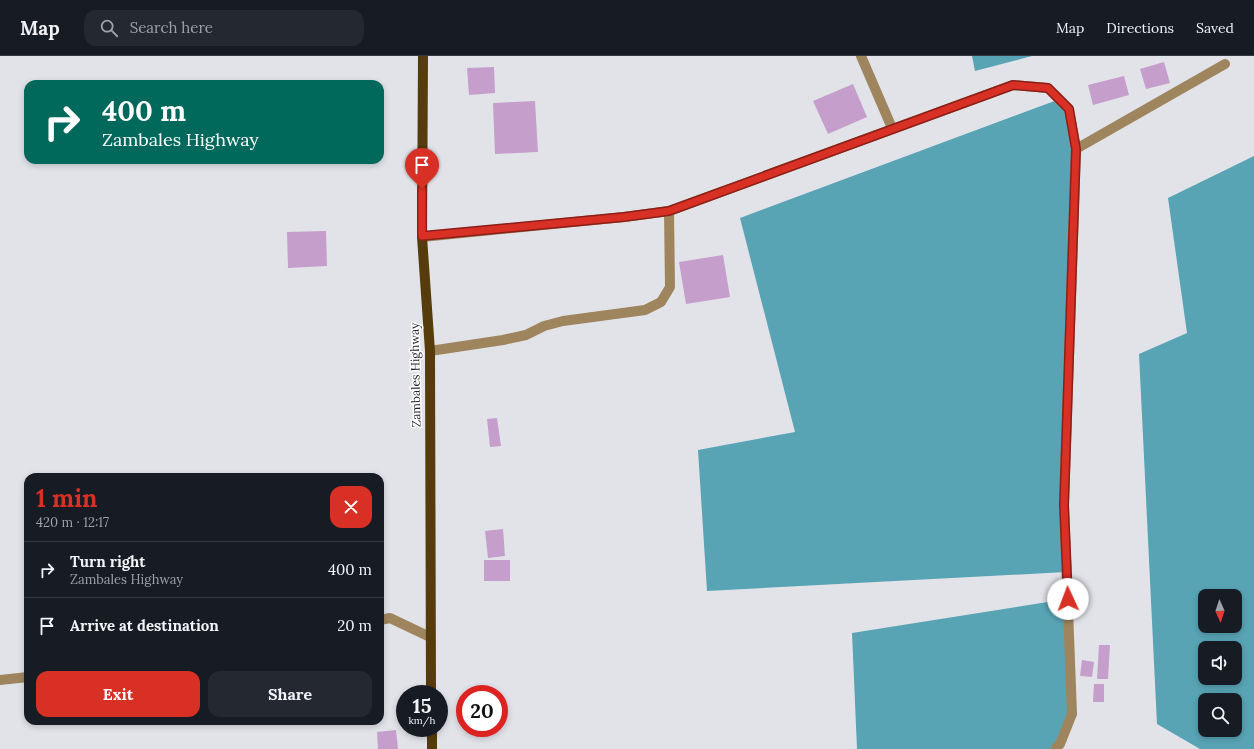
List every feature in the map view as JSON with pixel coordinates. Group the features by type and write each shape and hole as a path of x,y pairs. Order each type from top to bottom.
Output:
{"main road":[{"name":"Zambales Highway","path":"423,56 422,236 430,350 431,685"},
{"path":"432,737 432,749"}],"lane":[{"path":"861,56 892,128"},
{"path":"1076,149 1225,64"},
{"path":"422,236 624,217 669,211 892,128 1013,85 1048,88 1069,109 1076,149 1064,505 1072,714 1060,744 1055,749"},
{"path":"430,350 503,340 526,335 544,326 563,321 645,310 661,302 670,287 669,211"},
{"path":"384,619 390,618 430,637"},
{"path":"0,680 24,677"}],"water":[{"path":"972,56 1032,56 975,71"},
{"path":"1060,99 1069,109 1076,149 1066,572 707,591 698,450 795,432 740,218"},
{"path":"1254,156 1254,749 1200,749 1157,724 1139,354 1187,333 1168,198"},
{"path":"1067,599 1072,714 1055,749 857,749 852,633"}],"building":[{"path":"1164,62 1170,83 1146,89 1140,69"},
{"path":"494,67 495,93 469,95 467,68"},
{"path":"1124,76 1129,95 1093,105 1088,85"},
{"path":"853,84 867,117 828,134 813,101"},
{"path":"535,101 538,152 495,154 493,103"},
{"path":"326,231 327,266 288,268 287,232"},
{"path":"723,255 730,297 686,304 679,262"},
{"path":"497,418 501,446 490,447 487,419"},
{"path":"503,529 505,556 488,558 485,531"},
{"path":"484,560 510,560 510,581 484,581"},
{"path":"1099,645 1110,645 1108,679 1097,679"},
{"path":"1082,660 1094,662 1092,677 1080,676"},
{"path":"1094,684 1104,684 1104,702 1093,702"},
{"path":"396,730 398,749 378,749 377,732"}],"route":[{"path":"422,189 422,236 624,217 669,211 892,128 1013,85 1048,88 1069,109 1076,149 1064,505 1068,599"}]}
